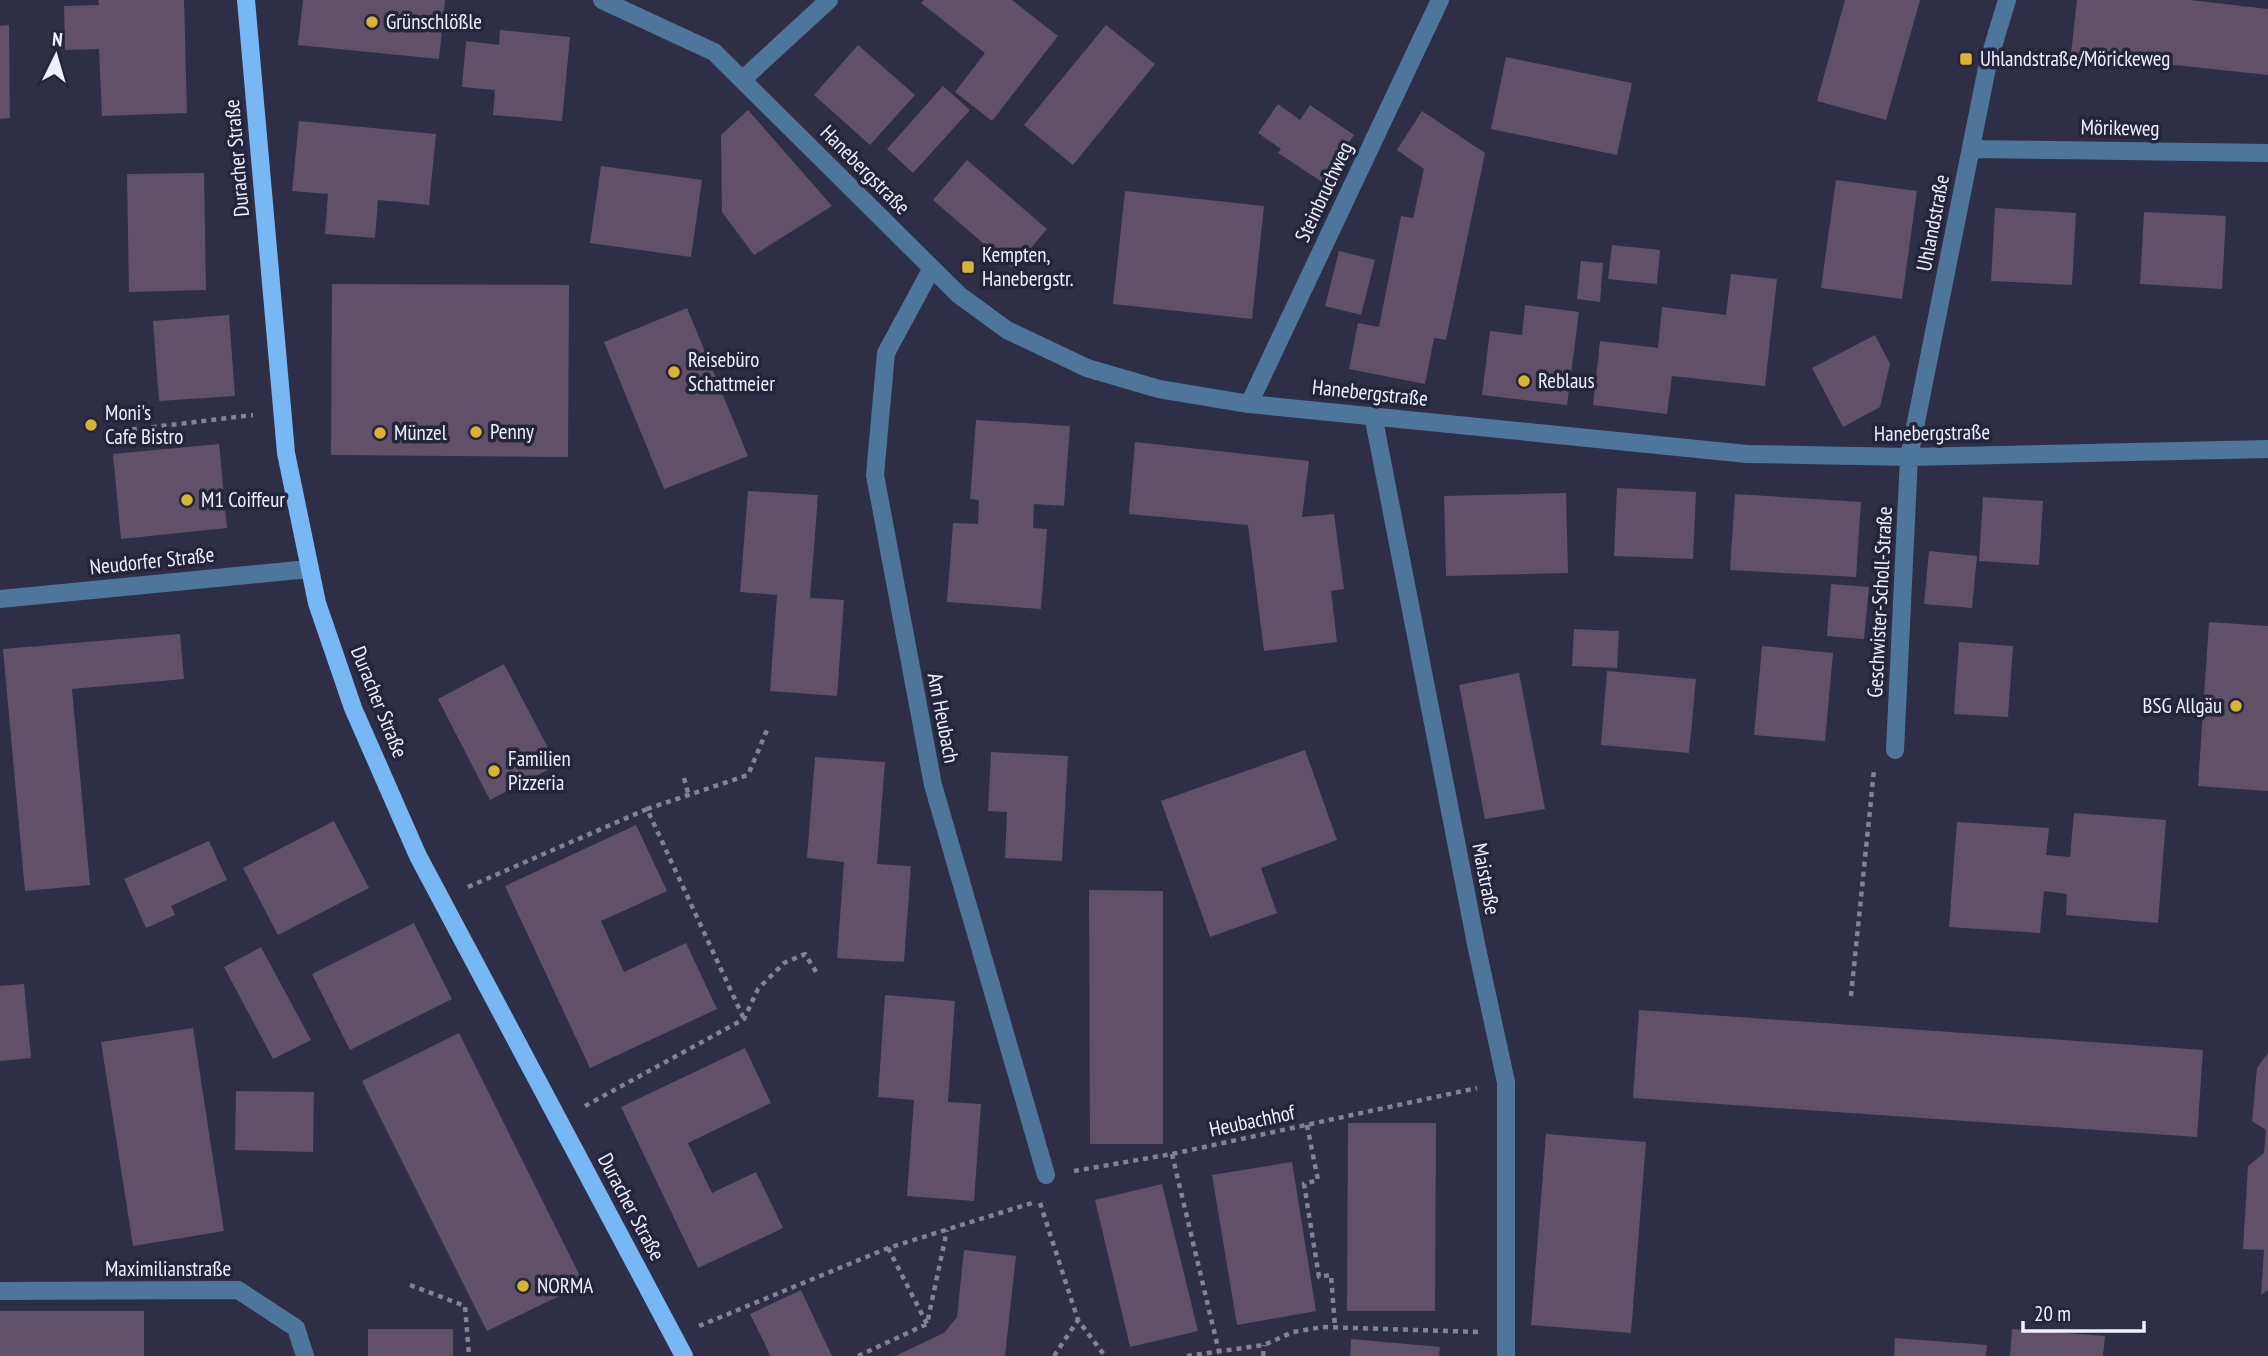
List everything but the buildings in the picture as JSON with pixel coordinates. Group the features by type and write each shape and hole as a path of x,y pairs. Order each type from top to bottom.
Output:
{"main road":[{"name":"Duracher Straße","path":"246,0 286,453 317,603 353,708 418,856 684,1356"}],"street":[{"name":"Hanebergstraße","path":"602,0 715,52 959,295 1007,330 1087,368 1159,389 1249,404 1747,454 1909,457 2268,449"},
{"path":"742,79 829,0"},
{"name":"Steinbruchweg","path":"1249,404 1440,0"},
{"name":"Uhlandstraße","path":"1909,457 1988,63 2007,0"},
{"name":"Mörikeweg","path":"1971,149 2268,153"},
{"name":"Am Heubach","path":"932,268 886,353 876,475 933,785 1046,1175"},
{"name":"Maistraße","path":"1373,415 1476,944 1506,1082 1506,1356"},
{"name":"Geschwister-Scholl-Straße","path":"1895,750 1909,457"},
{"name":"Neudorfer Straße","path":"0,599 309,569"},
{"name":"Maximilianstraße","path":"0,1292 238,1290 296,1328 305,1356"}],"path":[{"path":"112,432 282,412"},
{"path":"442,898 647,809 748,775 767,730"},
{"path":"1852,996 1877,749 1895,750"},
{"path":"684,778 688,796"},
{"path":"647,809 744,1019"},
{"path":"559,1119 744,1019 758,989 784,963 805,954 818,975"},
{"path":"1307,1125 1506,1082"},
{"name":"Heubachhof","path":"1046,1175 1172,1154 1307,1125 1318,1180 1304,1184 1319,1277 1331,1275 1335,1327"},
{"path":"1172,1154 1219,1352"},
{"path":"673,1337 888,1248 1039,1200 1078,1320 1105,1356"},
{"path":"927,1324 947,1229"},
{"path":"888,1248 927,1324"},
{"path":"410,1284 465,1306 469,1356"},
{"path":"1054,1356 1078,1320"},
{"path":"858,1356 927,1324"},
{"path":"1187,1356 1264,1345 1293,1332 1323,1327 1508,1333"},
{"path":"1263,1356 1264,1345"}],"place":[{"name":"Grünschlößle","path":"372,22"},
{"name":"Uhlandstraße/Mörickeweg","path":"1966,59"},
{"name":"Kempten, Hanebergstr.","path":"968,267"},
{"name":"Reisebüro Schattmeier","path":"674,372"},
{"name":"Reblaus","path":"1524,381"},
{"name":"Moni's Cafe Bistro","path":"91,425"},
{"name":"Penny","path":"476,432"},
{"name":"Münzel","path":"380,433"},
{"name":"M1 Coiffeur","path":"187,500"},
{"name":"BSG Allgäu","path":"2236,706"},
{"name":"Familien Pizzeria","path":"494,771"},
{"name":"NORMA","path":"523,1286"}]}
